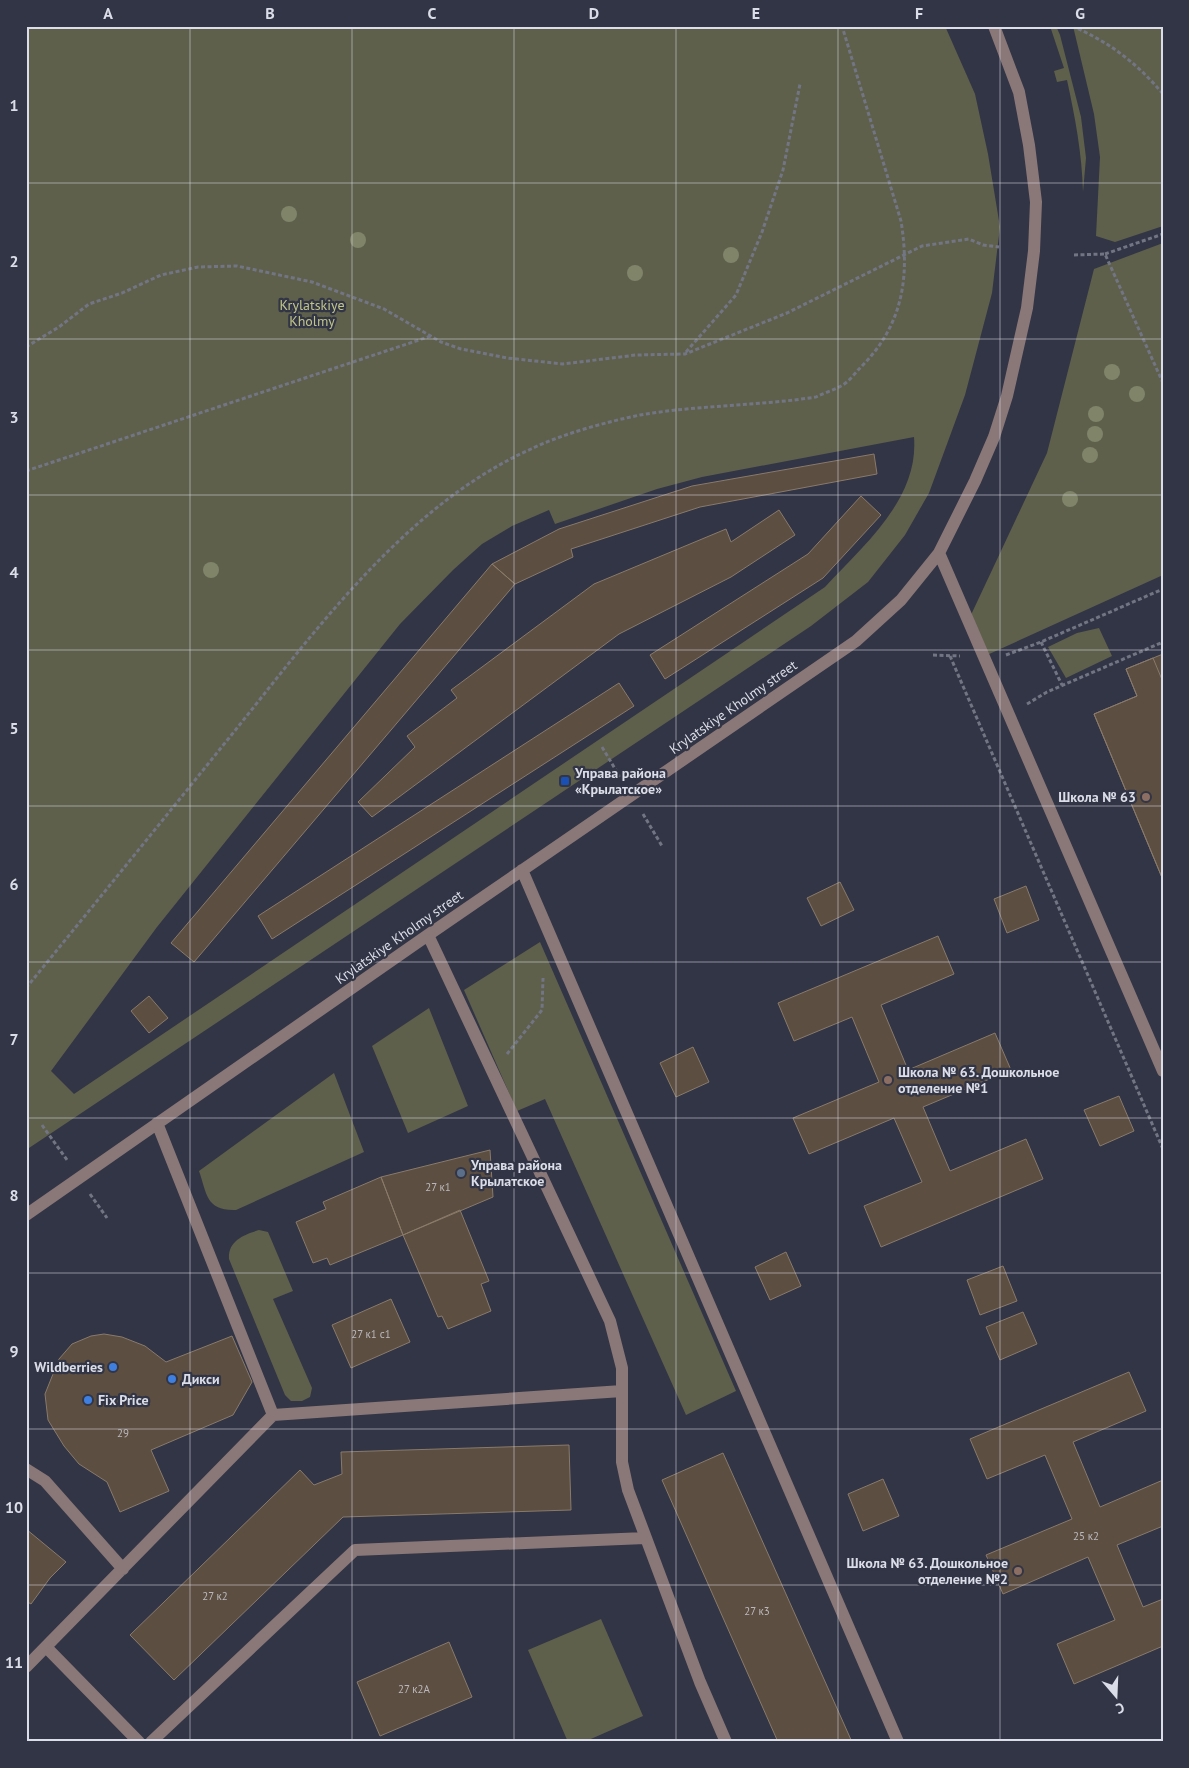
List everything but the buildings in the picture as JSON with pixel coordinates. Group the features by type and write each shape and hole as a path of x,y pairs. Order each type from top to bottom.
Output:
{"street":[{"name":"Krylatskiye Kholmy street","path":"26,1215 428,935 856,641 901,600 939,553 994,437 1008,396 1027,308 1034,251 1036,202 1025,120 1011,67 994,26"},
{"path":"939,553 1163,1071"},
{"path":"522,870 898,1742"},
{"path":"428,935 610,1321 618,1348 622,1391 622,1462 628,1490 700,1682 726,1742"},
{"path":"157,1123 273,1415"},
{"path":"26,1668 273,1415 622,1391"},
{"path":"26,1468 45,1481 123,1569"},
{"path":"151,1742 355,1550 645,1538"},
{"path":"46,1647 139,1742"}],"path":[{"path":"26,988 353,588 412,528 485,473 532,448 640,416 816,397 843,386 874,354 893,321 902,289 906,253 901,221 842,26"},
{"path":"1072,26 1086,32 1136,63 1163,94"},
{"path":"685,354 736,295 762,232 782,170 800,84"},
{"path":"1074,255 1105,254 1163,234"},
{"path":"26,347 59,327 89,304 122,293 161,275 198,267 237,266 312,282 384,310 431,336 461,349 507,358 563,364 636,355 685,354 787,313 922,246 969,239 983,245 999,247"},
{"path":"1105,254 1163,383"},
{"path":"26,471 431,336"},
{"path":"933,655 997,658 1040,642 1163,589"},
{"path":"1040,642 1062,685"},
{"path":"1008,716 1062,685 1163,642"},
{"path":"950,656 1163,1149"},
{"path":"492,1074 542,1010 544,972"}],"green space":[{"name":"Krylatskiye Kholmy","path":"26,26 945,26 975,94 988,154 1000,227 992,293 965,395 929,493 905,535 868,582 811,626 26,1150","holes":["914,437 913,460 908,481 886,520 825,587 74,1094 51,1071 157,927 400,624 453,570 482,544 512,526 549,510 555,524 657,489 702,477"]},
{"path":"1050,26 1056,26 1060,35 1081,117 1086,158 1083,192 1080,149 1073,108 1067,80 1057,82 1054,71 1064,68"},
{"path":"1073,26 1163,26 1163,226 1115,242 1096,236 1100,157 1094,114"},
{"path":"1163,243 1163,575 987,655 970,617 1047,453 1094,269"},
{"path":"1099,628 1112,656 1066,678 1048,647 1077,633"},
{"path":"540,942 736,1391 686,1415 545,1099 517,1111 464,990"},
{"path":"429,1008 468,1106 408,1133 372,1046"},
{"path":"334,1073 364,1152 236,1210 226,1210 213,1204 206,1194 199,1171"},
{"path":"259,1230 268,1232 293,1291 273,1299 312,1388 310,1397 302,1401 291,1401 285,1395 229,1259 229,1253 234,1243 247,1234"},
{"path":"601,1619 643,1716 584,1742 568,1742 528,1650"}],"place":[{"name":"Управа района «Крылатское»","path":"565,781"},
{"name":"Школа № 63","path":"1146,797"},
{"name":"Школа № 63. Дошкольное отделение №1","path":"888,1080"},
{"name":"Управа района Крылатское","path":"461,1173"},
{"name":"Wildberries","path":"113,1367"},
{"name":"Дикси","path":"172,1379"},
{"name":"Fix Price","path":"88,1400"},
{"name":"Школа № 63. Дошкольное отделение №2","path":"1018,1571"}]}
